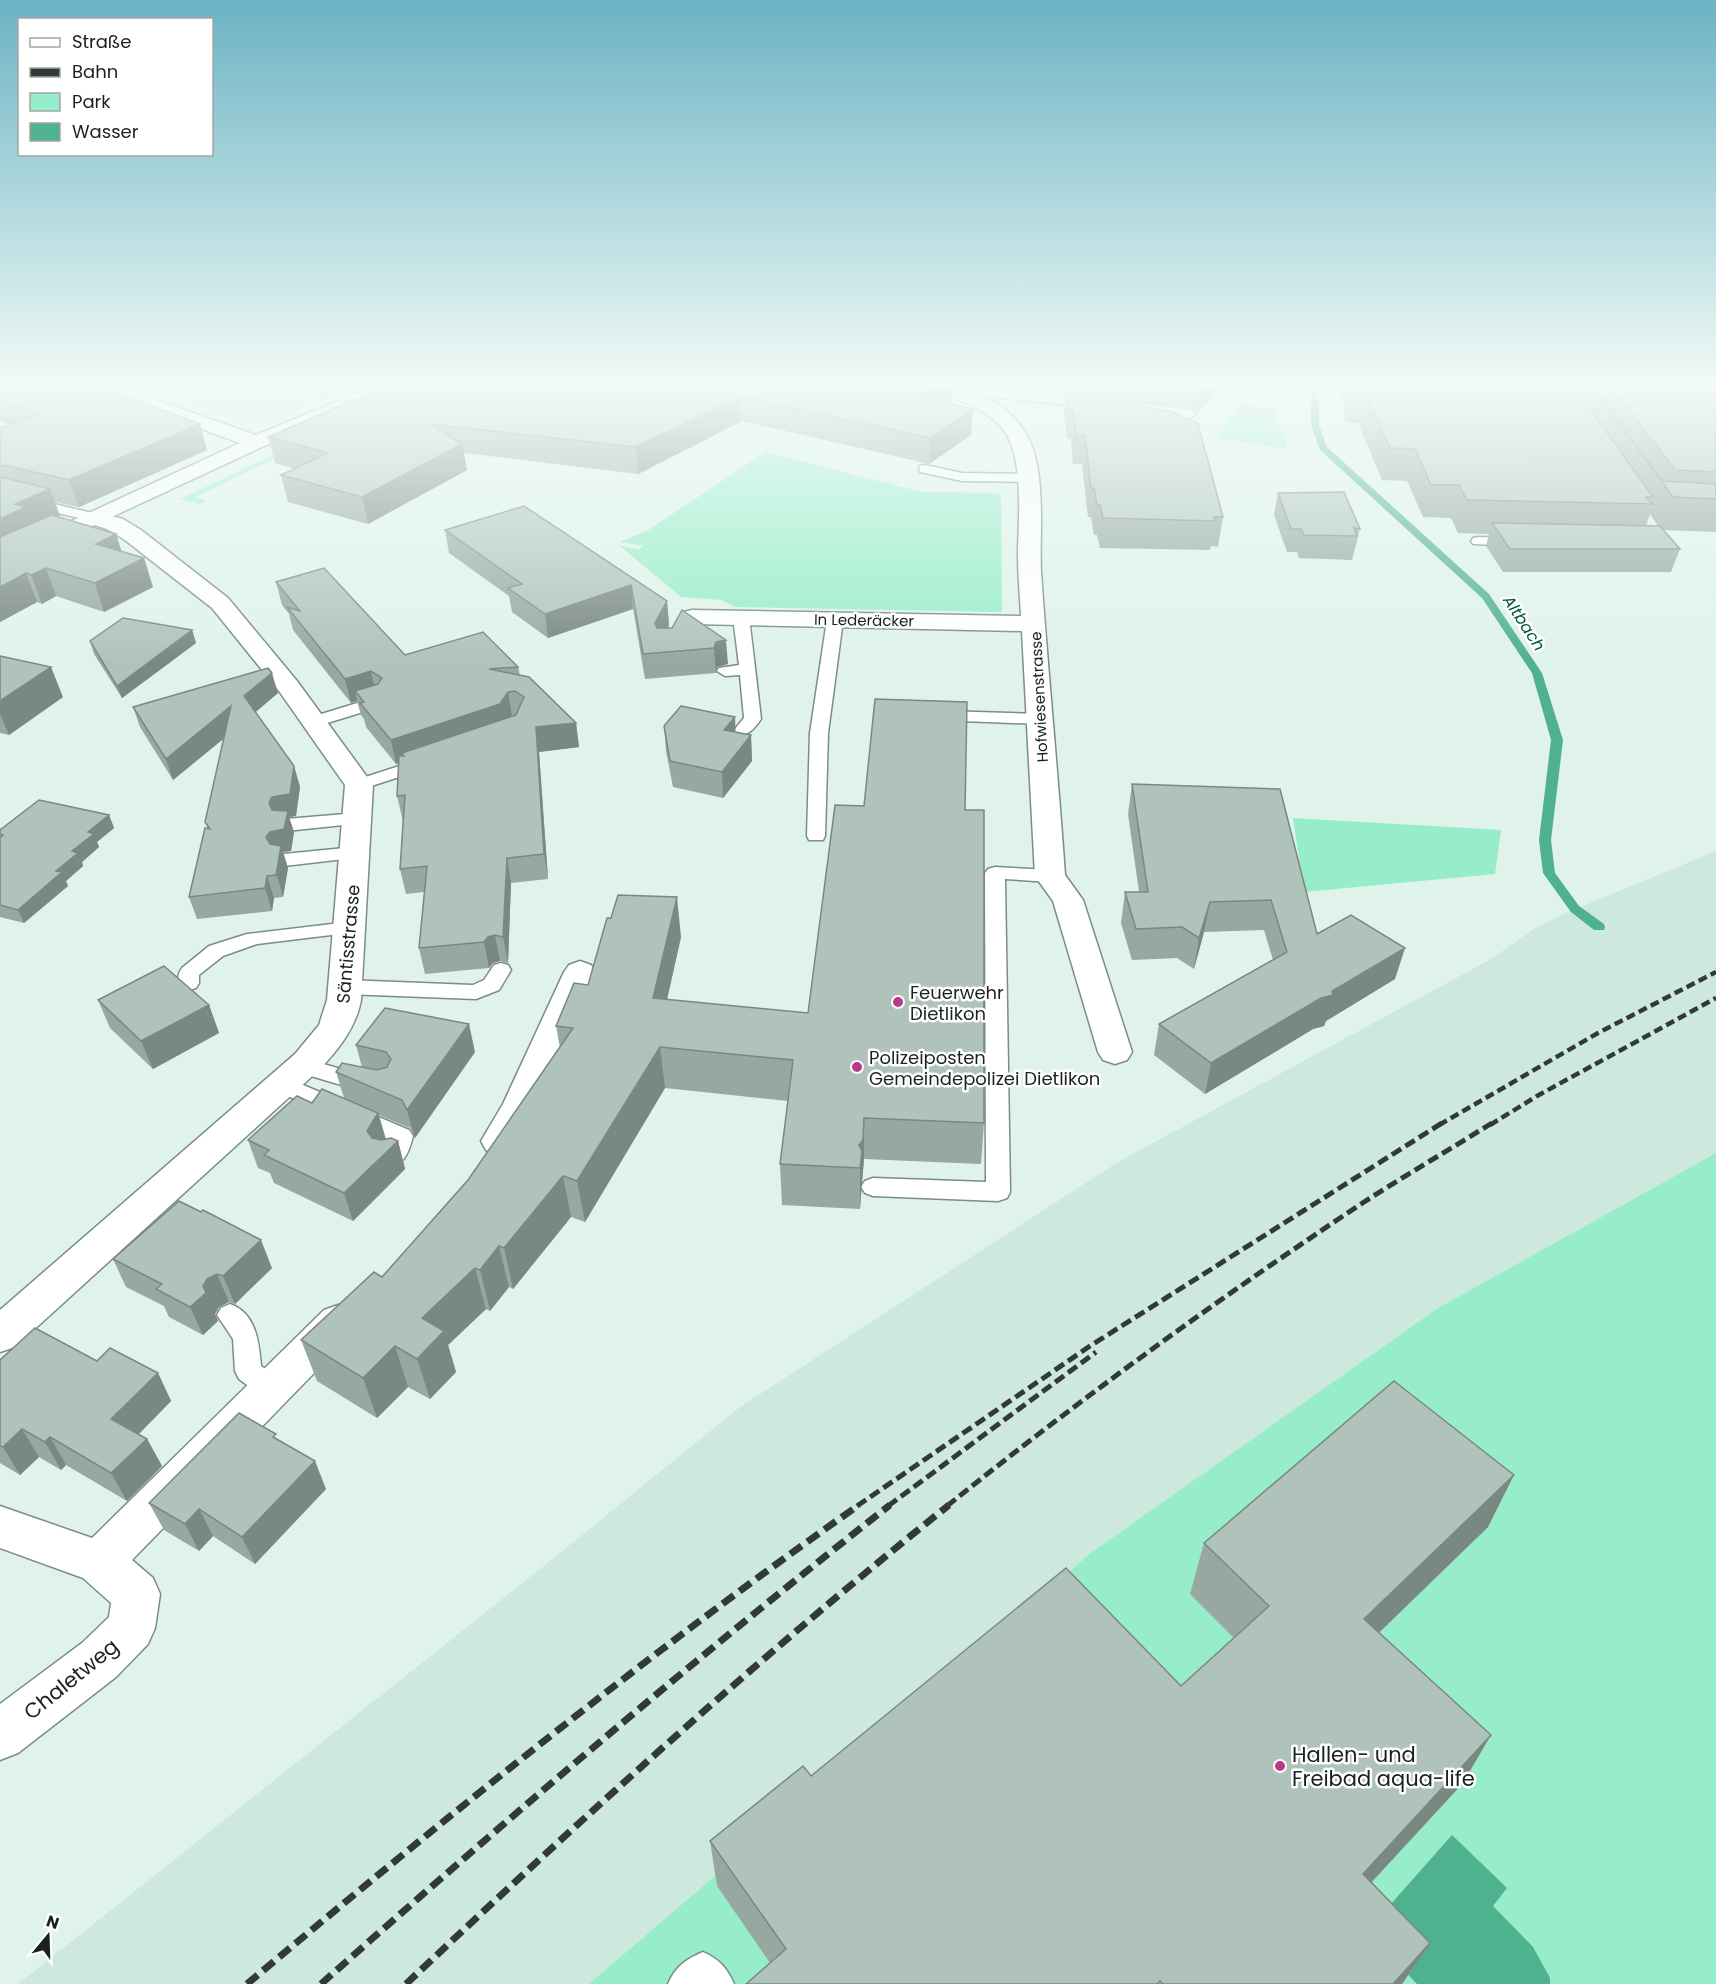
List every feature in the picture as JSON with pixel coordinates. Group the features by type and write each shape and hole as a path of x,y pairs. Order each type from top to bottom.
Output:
{"street":[{"path":"0,562 181,478"},
{"name":"Hofwiesenstrasse","path":"1027,478 1050,876"},
{"path":"96,518 116,524 133,535 220,603 288,686 359,785"},
{"name":"In Lederäcker","path":"686,622 741,618 1035,624"},
{"name":"Säntisstrasse","path":"0,1335 292,1075 330,1036 343,1011 359,785"},
{"path":"1050,876 1068,900 1115,1052"},
{"path":"479,1173 520,1107 580,972"},
{"path":"99,1562 361,1298"},
{"name":"Chaletweg","path":"0,1527 99,1562 136,1594 131,1628 99,1660 0,1736"}],"lane":[{"path":"1000,478 1027,478"},
{"path":"0,499 16,499 96,518"},
{"path":"1478,541 1524,542"},
{"path":"741,618 753,719 742,729"},
{"path":"816,836 819,734 835,620"},
{"path":"725,671 748,669"},
{"path":"314,722 377,702"},
{"path":"944,716 1040,719"},
{"path":"359,785 439,758"},
{"path":"286,825 357,819"},
{"path":"284,860 355,853"},
{"path":"873,1187 998,1192 995,873 1050,876"},
{"path":"189,983 189,973 216,951 254,938 349,928"},
{"path":"345,987 476,992 492,985 501,970"},
{"path":"292,1075 330,1076 385,1088"},
{"path":"292,1075 401,1136 398,1151 390,1159"},
{"path":"230,1315 246,1337 248,1371 272,1388"},
{"path":"686,1984 703,1970 716,1984"}],"shaded area":[{"path":"1716,851 1716,1153 1438,1308 1092,1552 589,1984 18,1984 740,1407 1118,1162 1491,959 1534,929 1566,913"}],"green space":[{"path":"226,478 235,478 195,497 206,501 200,504 180,499"},
{"path":"727,478 866,478 922,492 1001,493 1002,612 736,607 721,600 681,597 619,545 638,550 643,546 620,542 648,530"},
{"path":"1293,818 1501,830 1495,874 1304,892"},
{"name":"Hallen- und Freibad aqua-life","path":"1716,1153 1716,1984 589,1984 1092,1552 1438,1308"}],"water":[{"path":"1452,1835 1507,1888 1493,1906 1533,1947 1550,1978 1550,1984 1417,1984 1394,1960 1360,1939"}],"building":[{"path":"0,478 50,489 15,504 26,507 0,519"},
{"path":"291,478 399,478 362,497"},
{"path":"1090,478 1212,478 1223,517 1214,517 1215,521 1103,518 1100,505 1097,505 1094,488 1091,488"},
{"path":"1428,478 1639,478 1653,497 1646,497 1653,504 1467,500 1459,485 1431,485"},
{"path":"1659,478 1662,481 1716,484 1716,499 1673,497"},
{"path":"1344,492 1360,529 1354,528 1357,536 1304,535 1301,529 1291,529 1278,493"},
{"path":"524,506 667,601 655,623 657,628 672,628 682,610 726,640 716,642 714,648 643,654 631,585 545,614 508,588 522,584 445,530"},
{"path":"52,515 116,534 96,544 144,558 95,583 46,568 31,575 26,573 0,587 0,537"},
{"path":"1492,523 1660,526 1680,549 1510,549"},
{"path":"324,568 405,655 483,632 518,667 489,669 529,677 576,723 536,727 544,854 507,858 503,937 495,935 488,937 484,942 419,948 427,866 400,869 405,795 397,796 399,756 404,756 402,753 516,715 524,697 515,691 508,692 500,704 391,740 360,703 364,702 355,691 378,684 382,678 371,671 345,679 287,607 300,611 276,582"},
{"path":"123,618 192,630 117,686 90,641"},
{"path":"0,656 51,667 0,701"},
{"path":"268,668 272,673 244,696 294,766 290,794 272,797 269,803 272,810 288,811 284,829 270,832 266,837 270,844 281,846 276,875 267,876 265,888 189,897 205,828 210,829 205,822 231,706 166,759 133,707"},
{"path":"875,699 967,702 965,810 984,810 984,1123 864,1118 863,1140 859,1145 862,1151 860,1168 780,1164 793,1060 660,1047 577,1181 563,1176 504,1248 499,1246 480,1270 475,1268 422,1318 444,1331 417,1359 395,1346 363,1378 301,1340 374,1272 382,1277 468,1180 573,1028 556,1026 574,983 588,985 607,918 611,918 618,895 677,897 653,998 808,1013 835,805 864,806"},
{"path":"681,706 735,717 724,730 751,735 722,772 670,761 664,726"},
{"path":"1132,784 1280,789 1317,934 1351,915 1405,948 1332,991 1333,995 1321,998 1211,1063 1159,1024 1287,952 1271,900 1210,902 1199,938 1182,927 1136,929 1125,892 1148,892"},
{"path":"39,800 109,815 88,832 94,834 72,851 78,853 56,871 62,872 18,910 0,905 0,838 3,835 0,834 0,830"},
{"path":"164,966 209,1005 141,1041 98,1000"},
{"path":"385,1008 469,1024 407,1110 402,1100 336,1072 342,1063 377,1070 387,1067 391,1059 386,1052 356,1045"},
{"path":"322,1089 378,1113 367,1131 372,1138 381,1140 391,1138 398,1141 344,1193 264,1155 269,1150 248,1140 297,1096 312,1103"},
{"path":"179,1201 201,1212 203,1210 261,1240 223,1276 217,1274 207,1279 203,1286 206,1293 190,1307 156,1289 162,1284 113,1259"},
{"path":"35,1328 97,1361 110,1348 158,1373 111,1419 147,1439 111,1473 50,1437 45,1442 22,1429 3,1447 0,1446 0,1360"},
{"path":"1394,1381 1514,1475 1364,1619 1491,1735 1363,1874 1430,1943 1393,1984 1163,1984 1160,1981 1157,1984 746,1984 786,1949 710,1841 803,1766 811,1776 1066,1568 1181,1686 1269,1606 1204,1543"},
{"path":"239,1413 276,1434 273,1437 315,1461 242,1537 199,1509 185,1524 149,1503"}],"waterway":[{"name":"Altbach","path":"1354,478 1486,596 1537,673 1557,740 1545,840 1549,873 1575,909 1599,927"}],"railway":[{"path":"1439,1125 1598,1033 1716,972"},
{"path":"1490,1125 1537,1096 1716,998"},
{"path":"857,1506 1090,1346 1442,1123"},
{"path":"947,1506 1099,1388 1255,1276 1361,1204 1492,1123"},
{"path":"888,1506 1096,1352"},
{"path":"247,1984 548,1738 702,1619 859,1505"},
{"path":"321,1984 602,1740 890,1505"},
{"path":"406,1984 539,1860 741,1679 949,1505"}],"place":[{"name":"Feuerwehr Dietlikon","path":"898,1002"},
{"name":"Polizeiposten Gemeindepolizei Dietlikon","path":"857,1067"},
{"name":"Hallen- und Freibad aqua-life","path":"1280,1766"}]}
